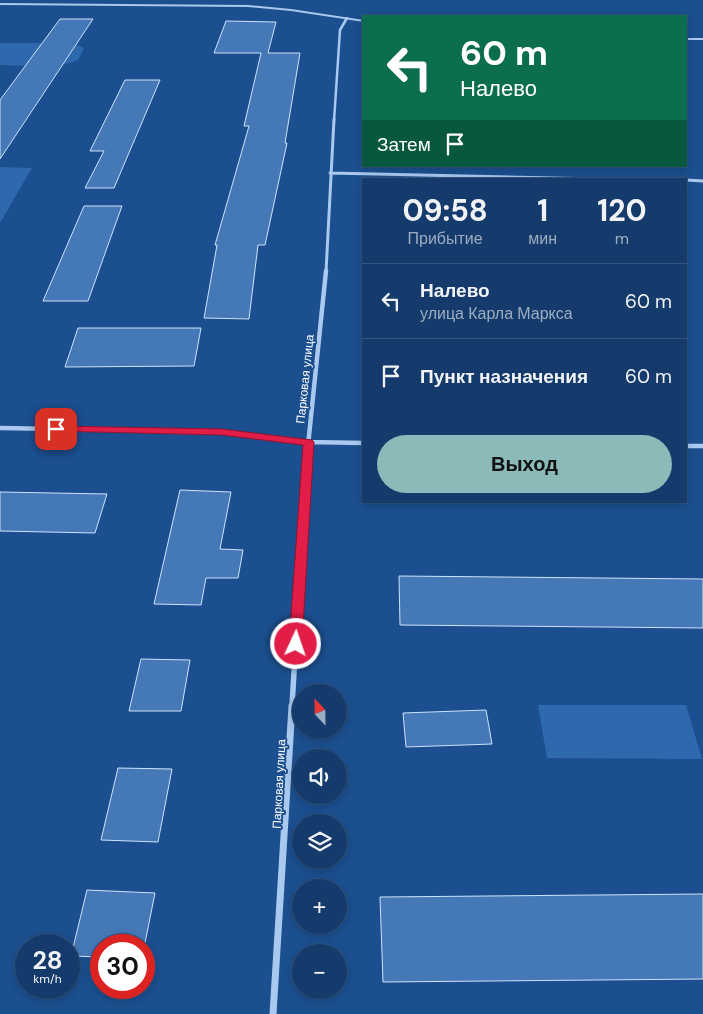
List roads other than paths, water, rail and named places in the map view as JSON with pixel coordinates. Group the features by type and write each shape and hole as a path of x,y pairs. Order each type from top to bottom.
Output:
{"street":[{"path":"0,4 248,6 291,10 362,21"},
{"name":"Парковая улица","path":"273,1014 288,813 300,549 308,442 327,258 330,174 340,30 347,18"},
{"path":"687,39 703,39"},
{"path":"330,174 545,178"},
{"path":"687,180 703,181"},
{"path":"0,428 222,432 308,442 362,443"},
{"path":"687,446 703,446"}]}
